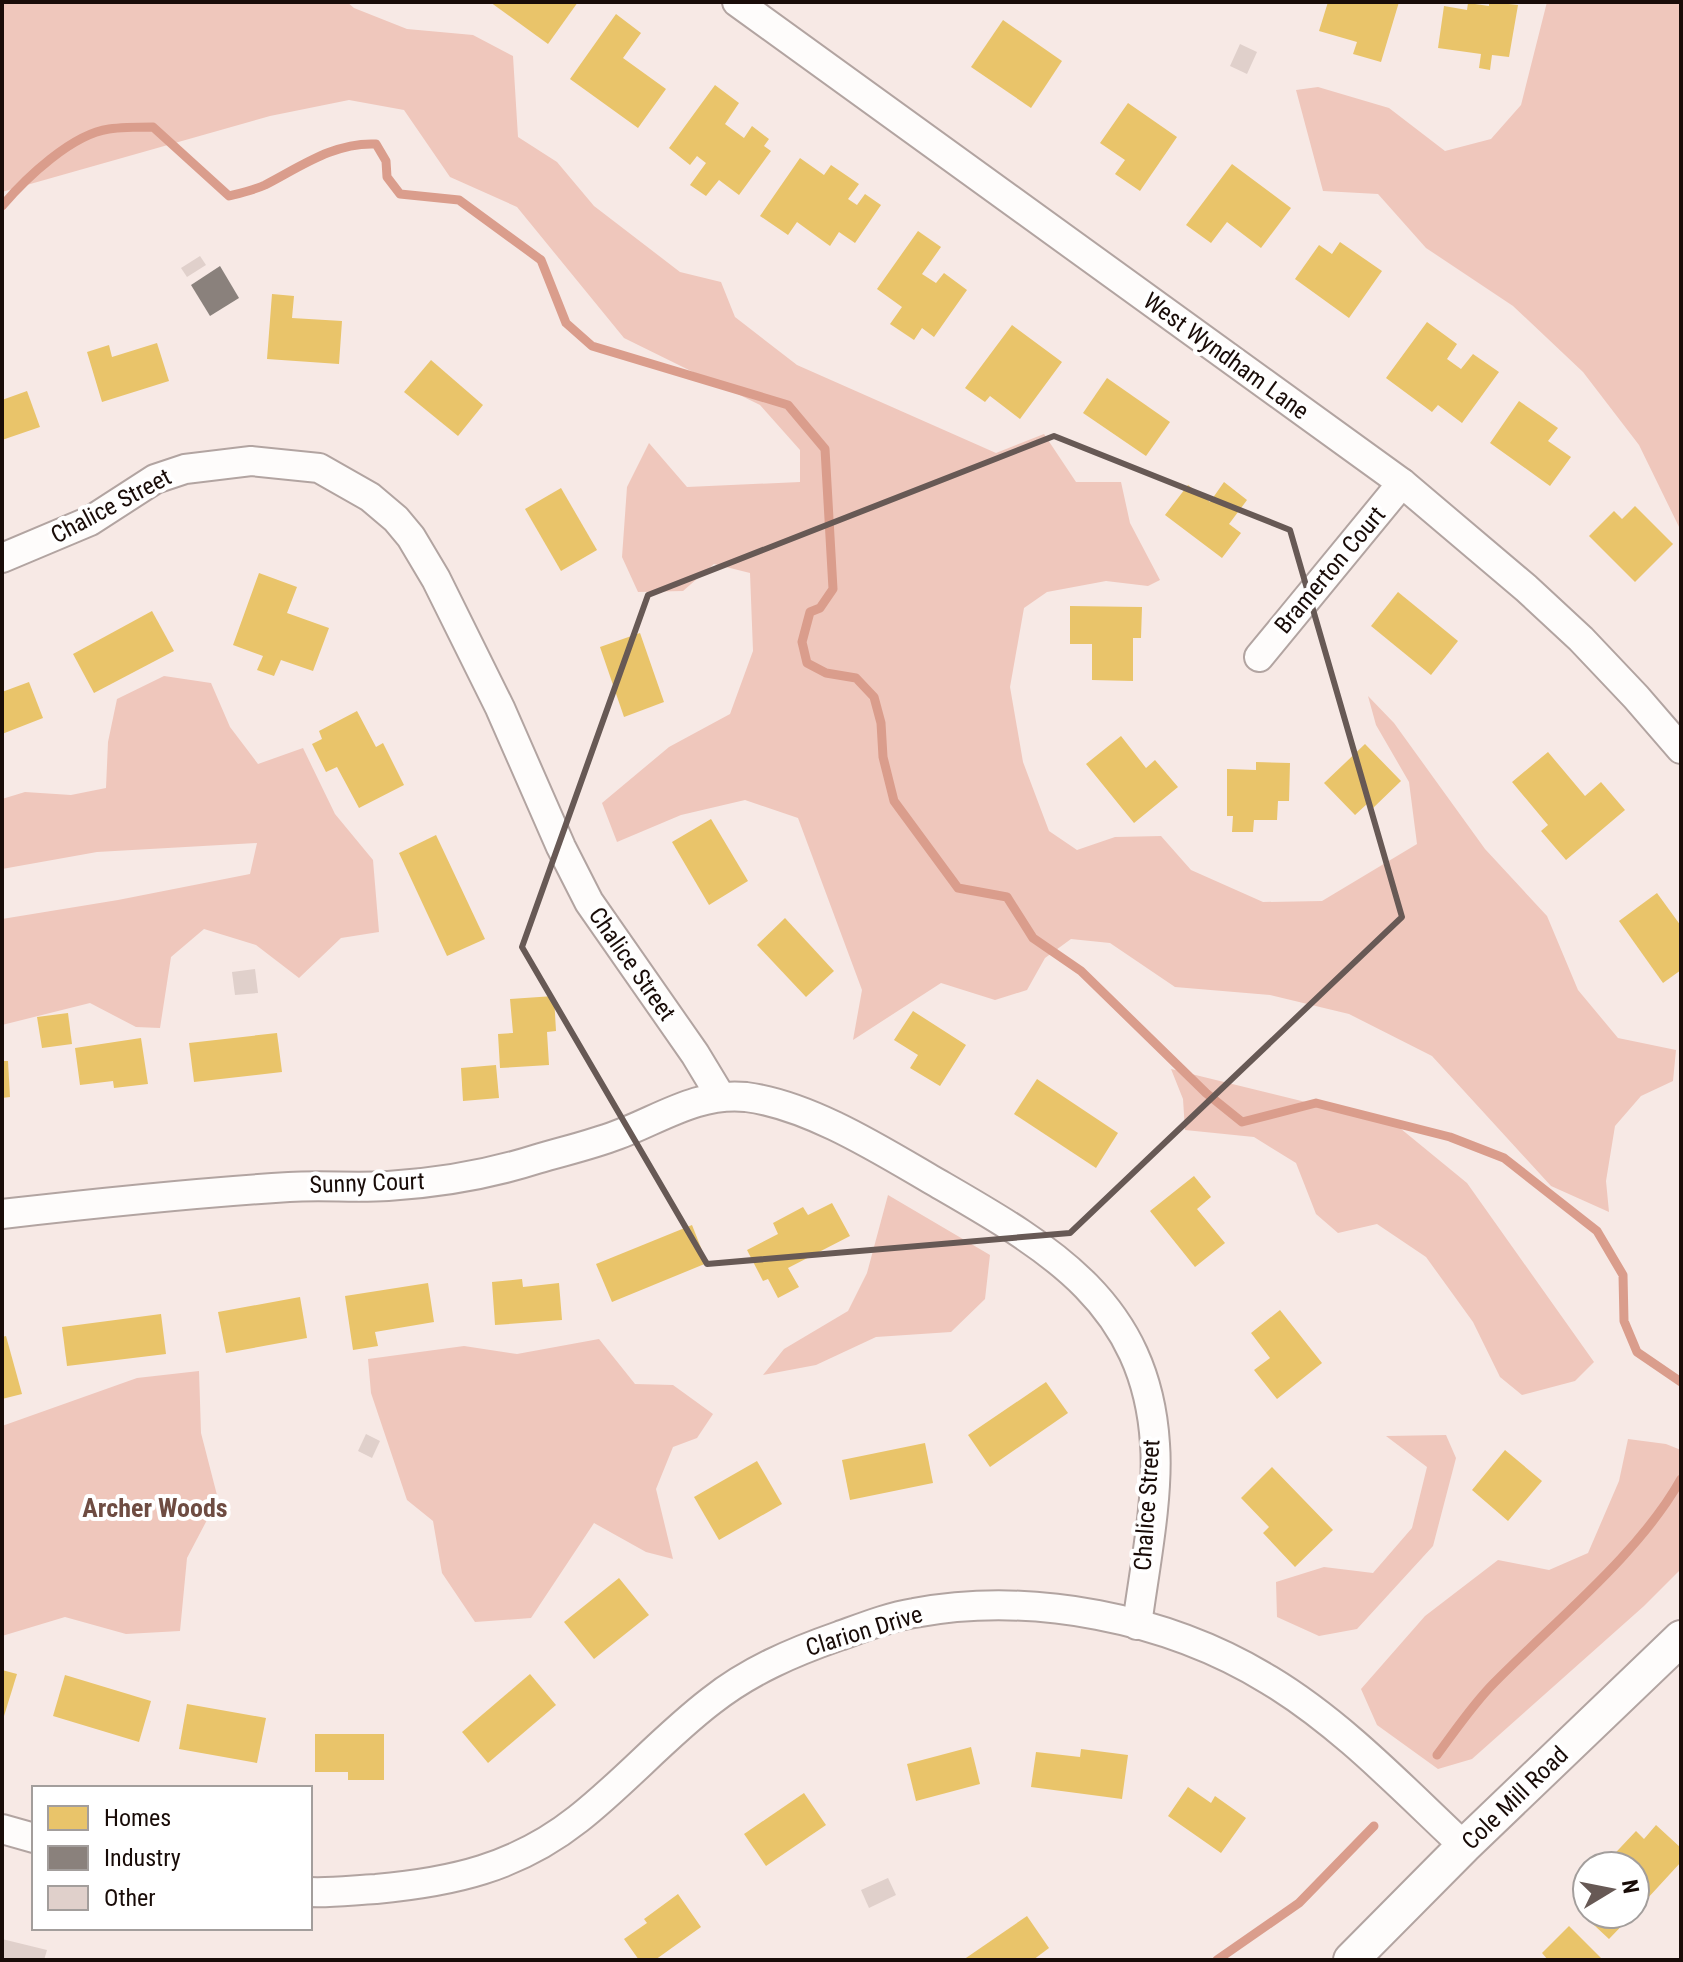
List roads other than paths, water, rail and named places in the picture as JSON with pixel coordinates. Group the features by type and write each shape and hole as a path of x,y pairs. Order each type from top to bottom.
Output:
{"street":[{"name":"West Wyndham Lane","path":"737,2 1402,483 1581,639 1681,749"},
{"name":"Chalice Street","path":"2,558 90,521 155,479 185,469 251,461 319,468 370,497 396,519 411,537 436,579 500,708 561,847 589,902 695,1054 721,1097 744,1097 774,1103 843,1130 877,1148 1027,1235 1069,1267 1117,1323 1134,1351 1148,1400 1155,1445 1152,1504 1137,1625"},
{"name":"Bramerton Court","path":"1259,657 1402,483"},
{"name":"Sunny Court","path":"2,1214 183,1194 295,1186 389,1186 446,1179 520,1164 617,1135 687,1104 721,1097"},
{"name":"Clarion Drive","path":"312,1892 427,1884 483,1871 514,1859 577,1820 707,1704 738,1681 792,1654 887,1619 946,1608 1015,1604 1080,1612 1137,1625 1211,1648 1270,1680 1311,1708 1464,1846"},
{"name":"Cole Mill Road","path":"1351,1960 1464,1846 1681,1638"},
{"path":"2,1829 32,1837"}],"waterway":[{"path":"2,206 65,148 109,129 153,127 229,196 265,185 332,151 376,144 386,161 387,177 400,194 459,200 541,260 566,323 592,346 788,405 825,449 833,589 820,608 810,612 802,642 807,663 826,673 856,678 874,697 881,723 883,757 894,801 958,888 1007,897 1033,938 1081,971 1206,1093 1242,1122 1316,1103 1450,1137 1504,1158 1597,1231 1623,1275 1624,1321 1637,1352 1681,1382"},
{"path":"1437,1755 1486,1691 1595,1586 1643,1534 1681,1479"},
{"path":"1217,1960 1299,1903 1374,1826"}],"district":[{"name":"Archer Woods","path":"155,1508"}]}
